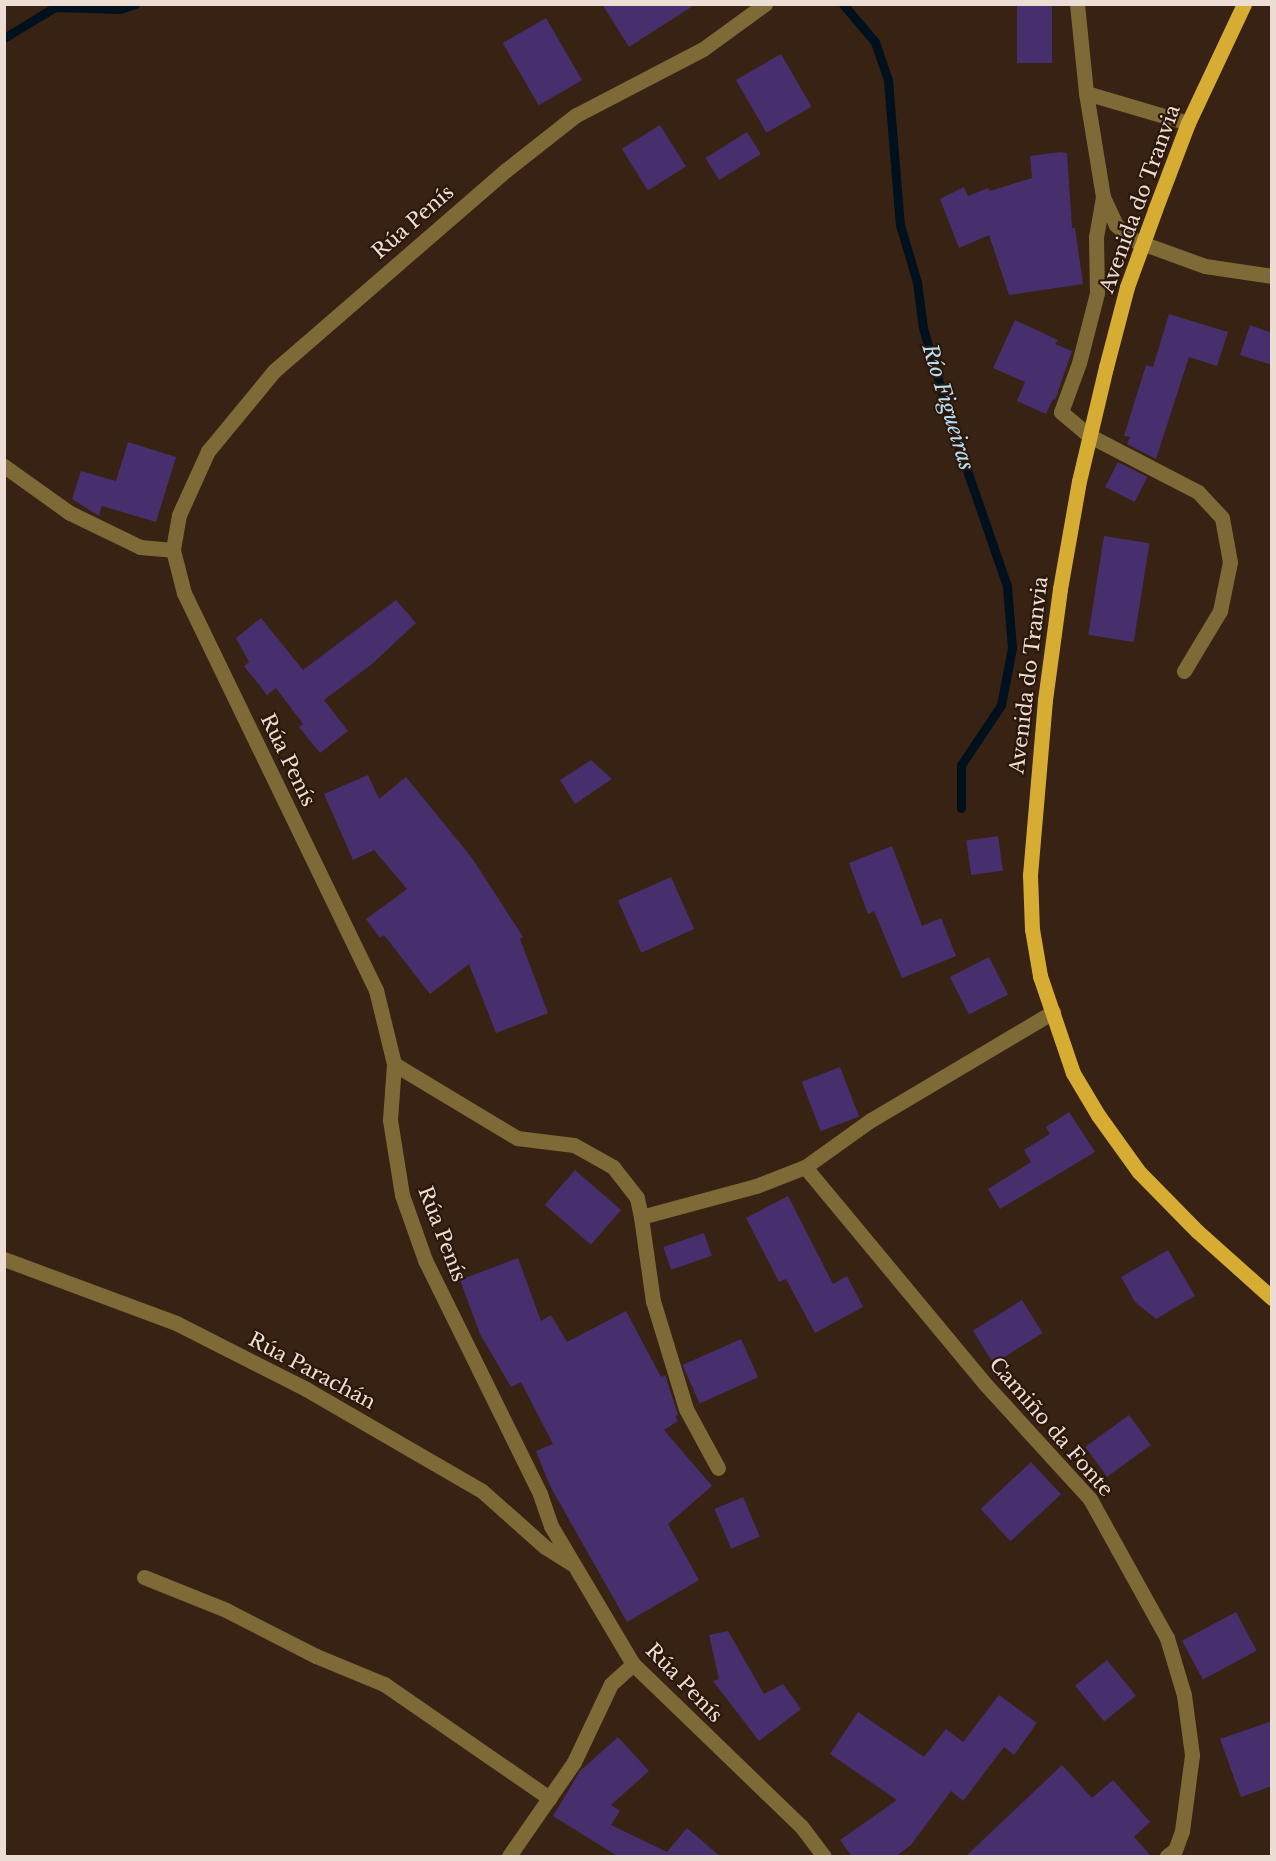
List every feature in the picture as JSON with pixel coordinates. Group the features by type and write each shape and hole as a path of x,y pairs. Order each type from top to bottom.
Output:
{"main road":[{"name":"Avenida do Tranvia","path":"1244,4 1188,123 1127,287 1106,367 1058,600 1044,700 1030,875 1032,929 1040,976 1073,1073 1098,1115 1139,1172 1197,1231 1272,1298"}],"street":[{"name":"Rúa Penís","path":"765,4 702,49 576,115 506,170 274,371 208,451 179,515 172,550 184,593 376,990 394,1064 390,1120 402,1195 421,1249 540,1494 551,1526 633,1664 801,1826 824,1857"},
{"path":"1077,4 1086,93 1103,197 1116,225 1136,242 1205,266 1272,276"},
{"path":"1086,93 1188,123"},
{"path":"1103,197 1096,237 1097,293 1079,363 1061,412 1090,436 1198,492 1222,518 1230,562 1220,611 1185,671"},
{"path":"4,466 80,518 140,547 172,550"},
{"path":"641,1217 756,1186 806,1167 871,1120 1053,1012"},
{"path":"394,1064 518,1138 574,1145 613,1167 637,1198 657,1312 686,1409 718,1468"},
{"name":"Camiño da Fonte","path":"806,1167 986,1385 1090,1498 1167,1638 1184,1695 1192,1755 1182,1831 1175,1850 1167,1857"},
{"name":"Rúa Parachán","path":"4,1259 176,1323 306,1389 482,1491 545,1547 573,1564"},
{"path":"144,1577 226,1610 316,1656 384,1684 549,1798"},
{"path":"509,1857 574,1762 611,1684 633,1664"}],"building":[{"path":"602,4 696,4 629,47"},
{"path":"1017,4 1052,4 1052,63 1017,63"},
{"path":"546,18 582,80 539,105 503,43"},
{"path":"781,54 812,107 766,133 736,80"},
{"path":"660,125 686,167 648,190 622,149"},
{"path":"747,132 761,154 719,180 705,158"},
{"path":"1067,153 1072,228 1075,228 1083,284 1009,295 989,235 959,248 940,199 964,187 968,196 988,188 990,191 1032,178 1030,156"},
{"path":"1169,314 1228,332 1217,366 1189,357 1156,459 1127,444 1130,437 1124,436 1146,365 1153,367"},
{"path":"1015,320 1058,340 1055,344 1072,351 1055,400 1053,399 1046,414 1017,401 1025,382 993,368"},
{"path":"1250,325 1272,333 1272,365 1240,355"},
{"path":"128,442 176,457 156,522 102,506 99,516 72,499 81,471 116,481"},
{"path":"1118,462 1147,477 1135,502 1105,487"},
{"path":"1104,536 1149,543 1134,642 1088,635"},
{"path":"396,600 416,623 372,664 324,700 348,731 320,753 299,727 303,724 276,688 267,695 244,666 249,662 236,638 261,618 303,670"},
{"path":"591,760 612,779 575,804 560,780"},
{"path":"368,775 379,799 406,777 472,858 523,937 520,939 548,1013 496,1033 469,964 430,994 384,935 380,938 366,919 407,889 374,850 353,860 324,794"},
{"path":"998,836 1003,871 971,875 966,840"},
{"path":"892,846 922,926 941,918 956,956 902,978 874,911 868,914 849,863"},
{"path":"671,877 694,929 641,953 618,901"},
{"path":"989,957 1008,994 969,1014 950,977"},
{"path":"840,1067 859,1116 821,1131 802,1082"},
{"path":"1069,1112 1095,1152 1000,1209 988,1189 1031,1162 1024,1150 1050,1134 1046,1127"},
{"path":"575,1170 621,1210 591,1245 545,1205"},
{"path":"788,1196 833,1284 847,1276 863,1307 815,1333 786,1279 779,1282 746,1218"},
{"path":"704,1233 712,1256 671,1270 663,1247"},
{"path":"1168,1250 1195,1296 1156,1319 1135,1302 1121,1277"},
{"path":"518,1258 541,1321 551,1315 567,1342 626,1311 661,1377 665,1375 678,1415 675,1416 678,1421 664,1430 712,1486 668,1524 699,1580 627,1622 550,1486 536,1451 553,1444 521,1382 511,1387 480,1334 460,1280"},
{"path":"1022,1300 1043,1333 993,1364 973,1331"},
{"path":"741,1339 758,1377 700,1403 683,1365"},
{"path":"1129,1415 1151,1445 1107,1477 1085,1447"},
{"path":"1031,1462 1061,1494 1011,1541 981,1509"},
{"path":"743,1497 760,1537 731,1549 714,1509"},
{"path":"1236,1612 1257,1651 1203,1679 1182,1641"},
{"path":"728,1631 764,1694 783,1684 801,1709 759,1741 713,1681 719,1679 709,1635"},
{"path":"1107,1660 1136,1696 1104,1722 1075,1686"},
{"path":"999,1695 1037,1723 1014,1755 1004,1747 963,1801 951,1791 911,1845 895,1857 852,1857 840,1840 897,1800 830,1754 858,1712 924,1757 946,1729 963,1742"},
{"path":"1272,1721 1272,1786 1241,1797 1220,1739"},
{"path":"618,1737 649,1771 611,1805 620,1811 611,1825 667,1852 687,1828 721,1857 619,1857 553,1816 580,1771"},
{"path":"1062,1765 1092,1798 1113,1780 1150,1822 1134,1837 1152,1857 965,1857"}],"waterway":[{"name":"Río Figueiras","path":"4,38 55,7 120,9 135,4"},
{"name":"Río Figueiras","path":"843,4 875,42 888,80 900,225 917,282 923,328 953,430 1007,586 1012,648 1001,705 961,765 961,808"}]}
